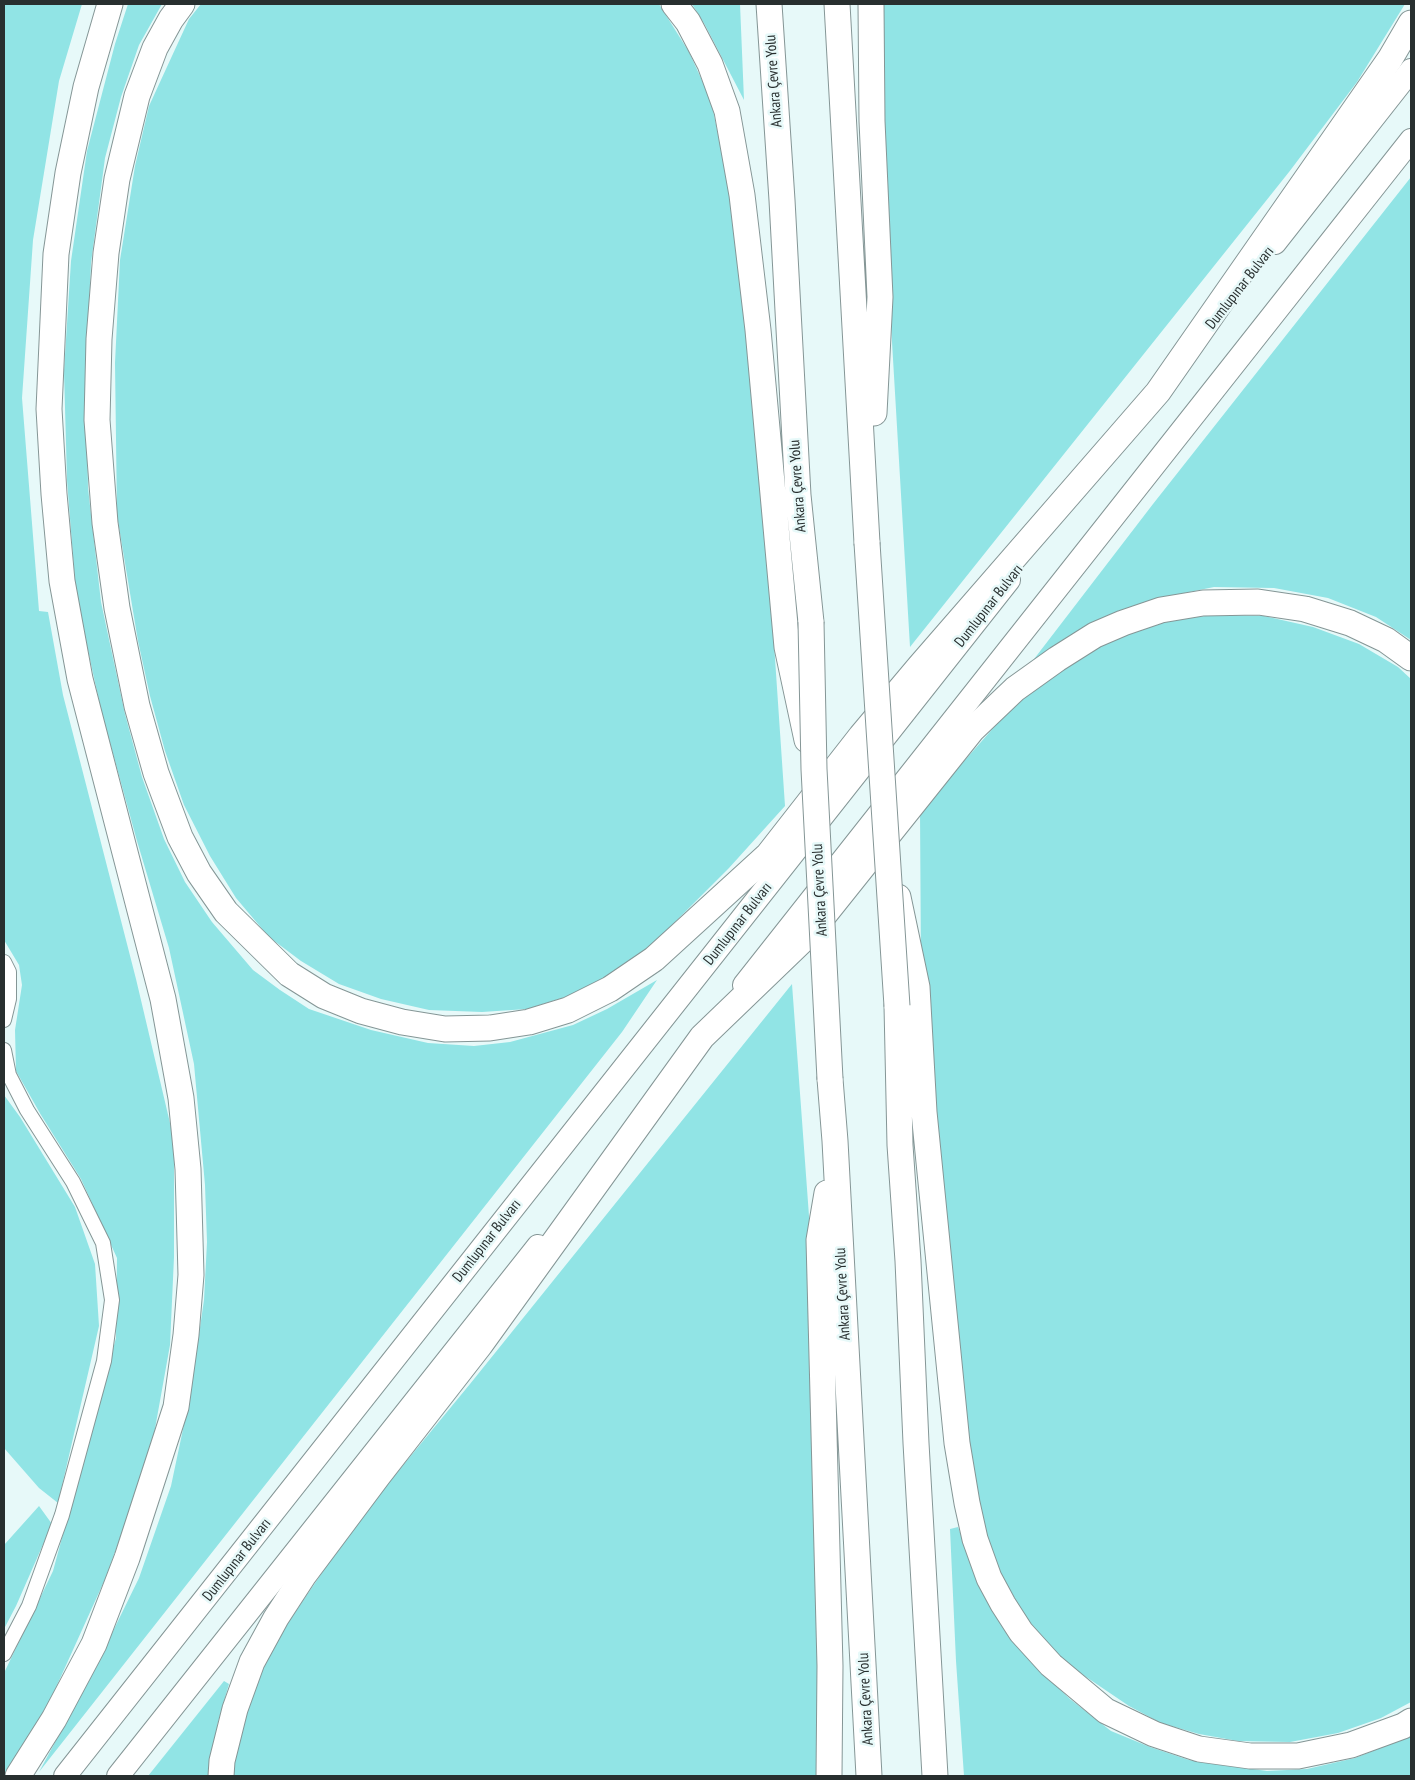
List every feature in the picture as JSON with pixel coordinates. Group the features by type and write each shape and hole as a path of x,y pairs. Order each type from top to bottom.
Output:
{"highway":[{"path":"18,1776 54,1719 94,1644 127,1558 176,1407 186,1335 190,1275 188,1169 181,1098 163,999 80,679 62,581 54,494 49,409 56,254 68,174 86,87 110,4"},
{"path":"182,4 171,19 155,48 137,96 116,179 106,253 99,339 97,420 105,523 117,608 137,706 156,773 180,837 199,872 226,912 289,974 324,996 361,1010 402,1022 445,1029 490,1028 529,1022 568,1010 610,989 654,959 768,855 861,736 913,674 1158,392 1390,59 1411,23"},
{"path":"674,4 688,22 710,64 727,111 742,195 758,330 787,647 814,769"},
{"name":"Ankara Çevre Yolu","path":"769,4 798,495 811,622 814,769 869,1776"},
{"path":"838,4 867,543 898,1006 900,1146 908,1261 916,1453 935,1776"},
{"path":"867,543 880,297 872,122 870,4"},
{"name":"Dumlupınar Bulvarı","path":"65,1776 1411,70"},
{"path":"118,1776 1411,140"},
{"path":"221,1776 222,1761 235,1709 252,1662 276,1618 304,1574 480,1345 702,1038 809,934 972,730 1015,689 1094,635 1123,622 1161,610 1203,603 1258,602 1304,609 1350,623 1386,640 1411,658"},
{"path":"888,852 917,987 924,1112 948,1362 966,1503 975,1539 989,1578 1002,1604 1021,1632 1051,1665 1106,1711 1154,1734 1199,1749 1250,1756 1298,1756 1351,1745 1411,1721"},
{"path":"828,1776 830,1666 819,1240 835,1141"}],"street":[{"path":"4,962 9,972 9,999 4,1020"},
{"path":"4,1050 8,1075 27,1110 73,1182 103,1243 112,1300 104,1361 62,1515 29,1606 4,1654"}],"shaded area":[{"path":"6,4 82,4 59,81 33,240 22,398 39,611 48,612 63,695 136,979 174,1140 174,1257 170,1345 151,1451 106,1577 53,1694 18,1760 7,1776 4,1776 4,1673 53,1571 116,1338 117,1258 81,1179 16,1071 15,1030 22,985 19,965 4,940 4,6"},
{"path":"128,4 162,4 139,45 121,97 105,158 91,263 86,384 88,488 101,602 125,714 142,777 164,839 185,882 212,922 253,970 280,990 309,1009 371,1030 428,1043 474,1046 510,1042 573,1025 607,1009 657,980 622,1032 39,1772 92,1674 139,1578 171,1486 190,1396 204,1300 207,1242 205,1185 194,1064 169,948 101,710 76,595 67,480 64,371 71,261 87,151 115,44"},
{"path":"201,4 659,4 689,52 711,100 732,204 753,396 773,629 785,806 729,868 635,962 581,992 527,1009 482,1012 429,1010 381,999 339,984 301,961 269,937 236,898 210,856 184,805 165,751 150,696 138,641 117,515 115,363 120,260 135,166 149,106 189,19"},
{"path":"692,4 740,4 744,100 705,25"},
{"path":"880,4 1405,4 1357,82 1289,172 910,647 892,342"},
{"path":"1411,177 1411,640 1376,617 1328,598 1274,588 1214,587 1165,597 1031,663 1153,504"},
{"path":"1213,615 1264,616 1313,627 1359,644 1398,667 1411,679 1411,1702 1381,1718 1338,1733 1290,1742 1238,1741 1199,1734 1161,1723 1129,1706 1070,1666 1040,1636 1013,1601 984,1538 974,1489 921,968 920,811 1026,691 1099,647 1135,630 1174,620"},
{"path":"792,984 809,1216 817,1500 820,1776 232,1776 233,1756 250,1695 283,1630 358,1520"},
{"path":"4,1095 20,1117 75,1207 95,1264 99,1326 58,1503 39,1488 4,1448"},
{"path":"39,1506 52,1524 4,1629 4,1545"},
{"path":"958,1527 980,1583 1002,1622 1031,1662 1070,1699 1111,1731 1189,1760 1267,1771 1307,1769 1355,1758 1411,1736 1411,1776 964,1776 950,1529"},
{"path":"224,1681 229,1684 218,1722 209,1776 148,1776"}]}
